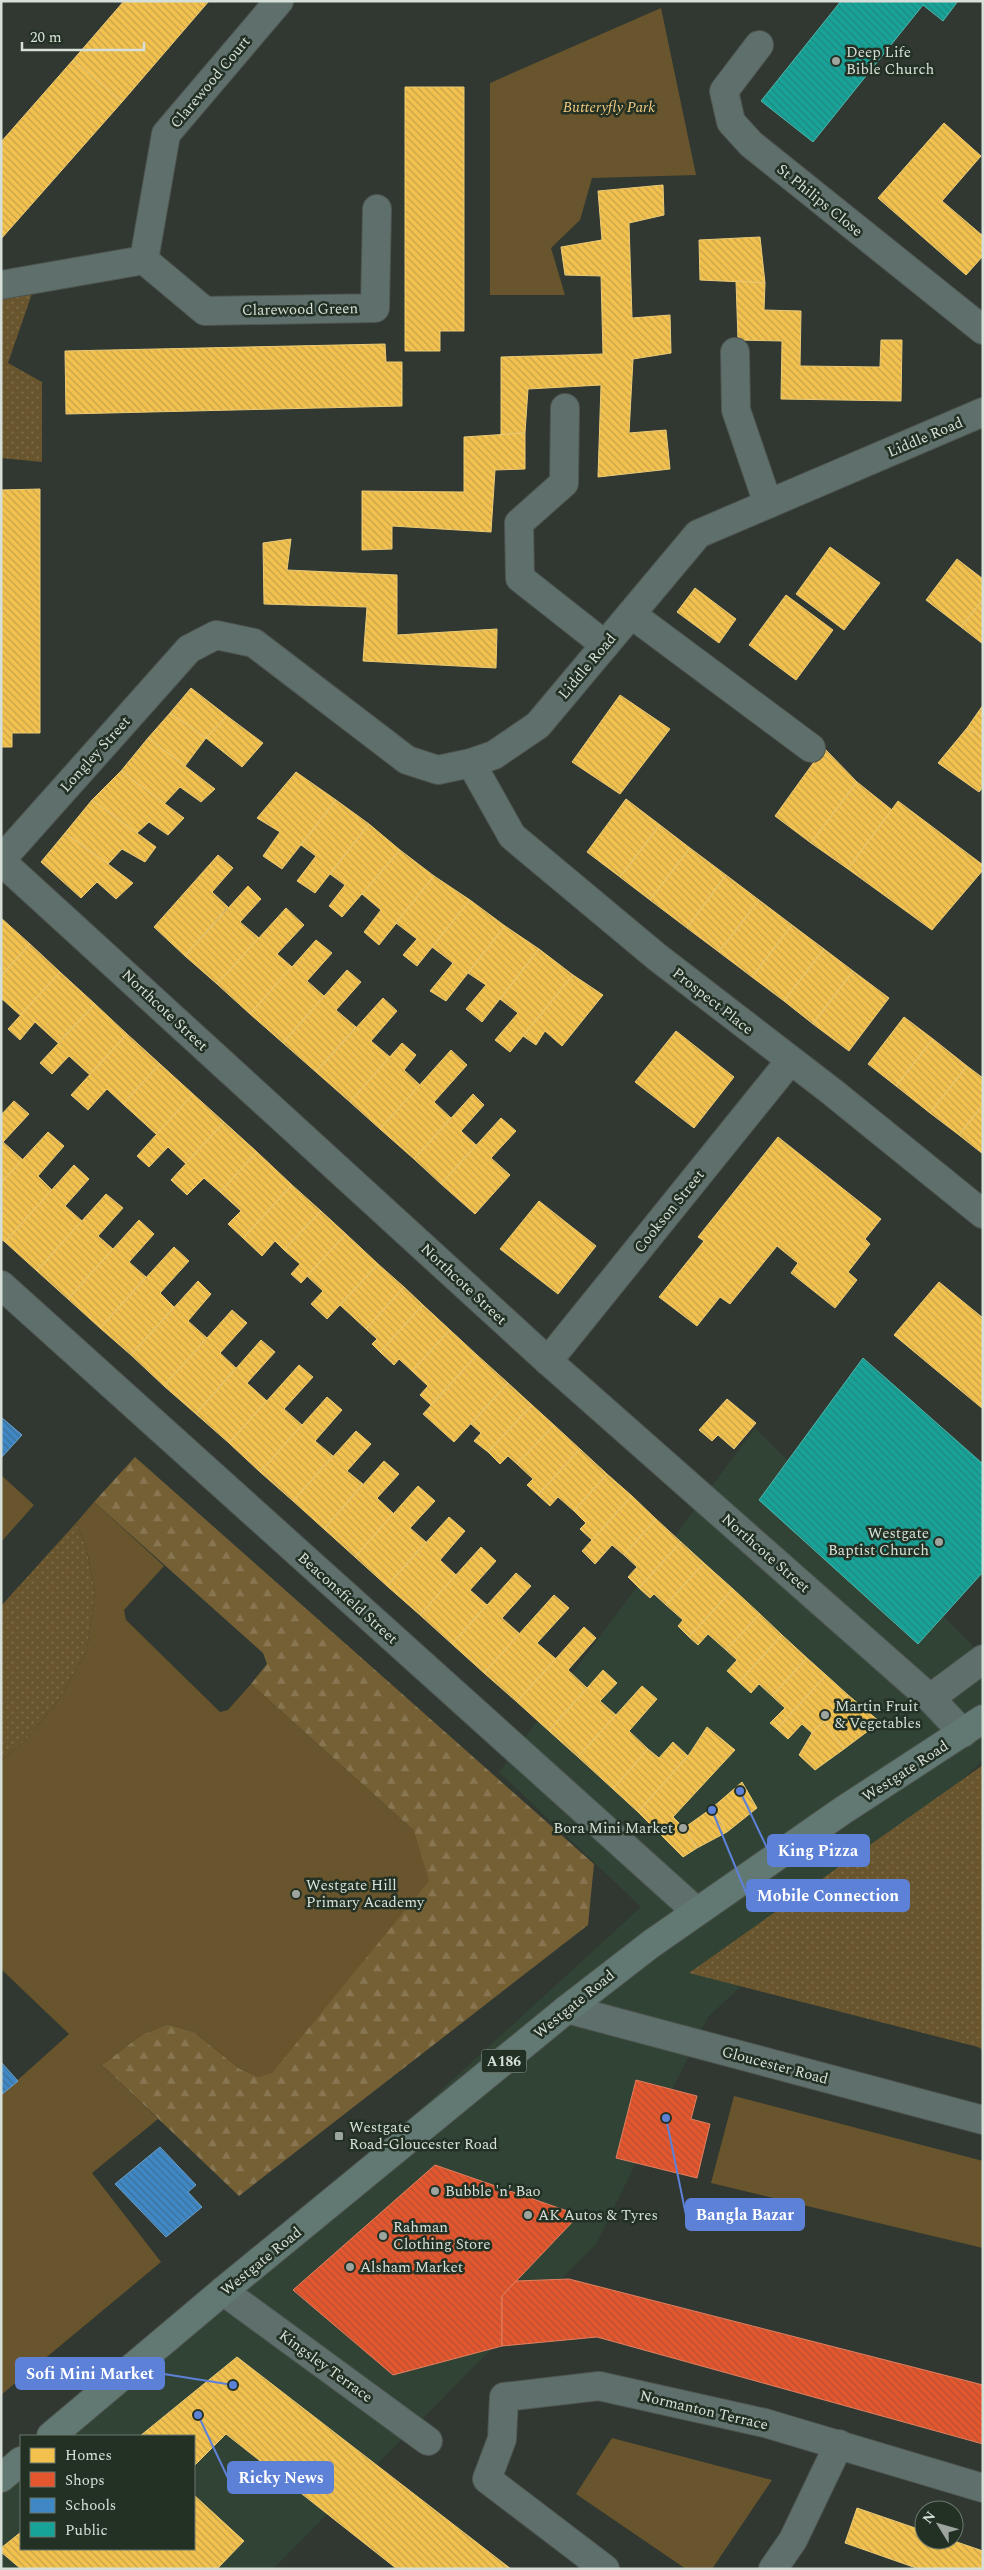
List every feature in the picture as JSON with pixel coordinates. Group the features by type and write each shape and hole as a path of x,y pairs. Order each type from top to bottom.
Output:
{"main road":[{"name":"Westgate Road","path":"52,2435 567,2009 696,1911 842,1811 973,1726"},
{"path":"1,2478 20,2462"}],"street":[{"name":"Clarewood Court","path":"144,260 166,134 279,1"},
{"name":"St Philips Close","path":"759,45 724,91 731,122 751,144 983,330"},
{"name":"Clarewood Green","path":"144,260 205,311 375,308 376,209"},
{"path":"1,285 144,260"},
{"path":"735,352 736,410 768,504"},
{"path":"565,408 564,484 519,523 520,578 605,645"},
{"name":"Liddle Road","path":"189,649 216,635 254,643 407,760 438,770 471,763 494,755 538,724 698,534 983,412"},
{"path":"632,614 811,748"},
{"name":"Longley Street","path":"1,860 189,649"},
{"name":"Prospect Place","path":"471,763 512,836 657,957 790,1061 832,1091 983,1214"},
{"name":"Northcote Street","path":"1,860 548,1361 932,1700 973,1726"},
{"name":"Cookson Street","path":"548,1361 790,1061"},
{"name":"Beaconsfield Street","path":"1,1285 696,1911"},
{"path":"932,1700 940,1690 983,1659"},
{"name":"Gloucester Road","path":"567,2009 983,2120"},
{"name":"Kingsley Terrace","path":"223,2292 428,2441"},
{"name":"Normanton Terrace","path":"605,2569 487,2479 502,2439 504,2397 599,2386 765,2423 983,2488"},
{"path":"773,2569 793,2540 839,2444"}],"shaded area":[{"path":"755,1428 983,1656 983,1760 708,2017 596,2244 273,2569 1,2569 1,2494 20,2476 20,2550 195,2550 195,2435 65,2435 641,1907 499,1772"}],"green space":[{"name":"Butteryfly Park","path":"661,8 696,175 592,178 580,220 551,248 565,295 490,295 490,83"},
{"path":"37,279 8,363 42,382 42,462 1,458 1,288"},
{"path":"135,1457 594,1864 588,1925 239,2196 102,2065 141,2035 168,2024 194,2032 240,2069 259,2077 414,1831 251,1684 267,1664 263,1653 94,1502"},
{"path":"1,1475 34,1505 1,1542"},
{"path":"94,1502 164,1566 124,1610 126,1620 220,1712 228,1710 251,1684 414,1831 429,1881 272,2073 259,2077 240,2069 194,2032 168,2024 141,2035 102,2065 158,2119 92,2173 161,2262 1,2395 1,2095 69,2034 1,1969 1,1761 26,1740 60,1698 87,1650 95,1593 86,1546 76,1523"},
{"path":"76,1523 86,1546 95,1593 87,1650 60,1698 26,1740 1,1761 1,1606"},
{"path":"983,1765 983,2050 978,2047 689,1973"},
{"path":"734,2096 983,2161 983,2248 711,2183"},
{"path":"612,2438 772,2480 712,2569 686,2569 576,2494"}],"building: Homes":[{"path":"124,1 209,1 122,102 73,60"},
{"path":"73,60 122,102 1,239 1,142"},
{"path":"405,87 464,87 464,331 440,331 440,351 405,351"},
{"path":"944,123 981,156 942,201 983,236 983,256 966,275 878,198"},
{"path":"663,185 664,215 629,223 632,318 670,315 671,353 633,359 629,433 666,430 670,469 598,477 601,385 528,389 525,433 501,435 501,357 603,354 601,276 565,275 561,247 602,240 598,191"},
{"path":"760,237 765,283 700,280 699,240"},
{"path":"736,281 765,283 764,310 801,311 800,366 880,367 881,340 902,340 901,401 781,399 782,341 738,340"},
{"path":"385,344 386,362 402,362 402,406 66,414 65,351"},
{"path":"525,433 525,469 495,470 491,532 392,526 392,549 362,550 362,491 464,492 464,437"},
{"path":"40,489 40,733 12,733 12,747 1,747 1,490"},
{"path":"291,539 287,570 397,575 397,635 497,629 496,668 363,661 367,607 264,604 263,543"},
{"path":"830,547 880,583 844,630 796,594"},
{"path":"957,559 983,579 983,600 961,627 926,600"},
{"path":"695,588 736,619 719,643 677,612"},
{"path":"786,595 833,630 796,680 749,645"},
{"path":"983,600 983,644 961,627"},
{"path":"191,688 227,716 206,738 170,713"},
{"path":"620,695 670,729 620,794 572,762"},
{"path":"983,705 983,738 967,728"},
{"path":"170,713 206,738 185,766 148,738"},
{"path":"227,716 263,743 242,767 206,738"},
{"path":"967,728 983,738 983,787 979,792 938,763"},
{"path":"148,738 215,789 201,802 180,787 164,804 121,771"},
{"path":"824,748 857,782 811,843 775,816"},
{"path":"121,771 184,818 168,835 149,822 137,833 92,800"},
{"path":"296,772 336,800 282,869 263,856 280,832 257,818"},
{"path":"857,782 892,810 848,869 811,843"},
{"path":"626,799 660,825 620,877 587,852"},
{"path":"92,800 156,847 145,862 122,849 108,864 65,833"},
{"path":"336,800 369,824 315,893 297,881 316,856 301,845"},
{"path":"898,801 983,865 983,870 932,930 848,869"},
{"path":"369,824 400,850 342,917 329,906 345,885 330,874"},
{"path":"660,825 690,848 650,900 620,877"},
{"path":"65,833 133,883 116,899 97,882 81,898 41,862"},
{"path":"690,848 726,875 687,928 650,900"},
{"path":"400,850 434,876 379,945 364,932 381,910 362,894"},
{"path":"218,855 233,868 212,892 228,907 185,956 154,927"},
{"path":"726,875 759,900 719,952 687,928"},
{"path":"434,876 470,900 417,966 403,955 417,939 396,923"},
{"path":"248,886 261,899 240,922 259,938 217,984 185,956"},
{"path":"470,900 505,926 446,1001 430,991 453,963 432,947"},
{"path":"759,900 792,925 752,977 719,952"},
{"path":"286,908 304,925 277,954 292,967 250,1014 217,984"},
{"path":"1,918 30,944 1,976"},
{"path":"792,925 824,949 784,1001 752,977"},
{"path":"505,926 539,949 482,1022 466,1009 486,985 468,973"},
{"path":"316,940 332,953 307,981 324,996 283,1043 250,1014"},
{"path":"30,944 60,972 21,1016 1,998 1,976"},
{"path":"539,949 573,975 510,1052 495,1040 518,1013 500,999"},
{"path":"824,949 853,971 813,1024 784,1001"},
{"path":"347,970 361,982 336,1010 356,1027 316,1072 283,1043"},
{"path":"853,971 889,998 849,1051 813,1024"},
{"path":"60,972 95,1004 58,1043 35,1022 20,1040 8,1029"},
{"path":"573,975 603,995 562,1046 545,1031 536,1045 523,1036"},
{"path":"383,998 397,1011 371,1041 390,1057 350,1102 316,1072"},
{"path":"95,1004 127,1034 90,1075 69,1056 52,1074 40,1063"},
{"path":"904,1017 933,1039 896,1086 868,1064"},
{"path":"676,1031 734,1077 694,1128 635,1082"},
{"path":"127,1034 160,1064 123,1104 107,1089 88,1110 71,1095"},
{"path":"933,1039 967,1066 930,1113 896,1086"},
{"path":"402,1043 416,1055 404,1070 420,1085 380,1129 350,1102"},
{"path":"451,1050 467,1065 434,1102 451,1118 414,1159 380,1129"},
{"path":"160,1064 193,1094 157,1135 123,1104"},
{"path":"967,1066 983,1078 983,1105 959,1135 930,1113"},
{"path":"193,1094 224,1122 186,1164 168,1147 149,1167 137,1156"},
{"path":"473,1094 484,1105 461,1131 476,1145 441,1184 414,1159"},
{"path":"14,1101 29,1114 3,1142 23,1160 1,1183 1,1115"},
{"path":"983,1105 983,1154 959,1135"},
{"path":"501,1118 516,1131 491,1158 510,1175 475,1214 441,1184"},
{"path":"224,1122 257,1152 220,1192 204,1178 187,1195 171,1180"},
{"path":"48,1132 64,1146 38,1176 52,1190 5,1242 1,1239 1,1183"},
{"path":"778,1137 881,1219 865,1239 870,1244 848,1272 857,1280 835,1308 791,1273 798,1263 777,1246 730,1304 720,1297 697,1326 659,1297 704,1241 698,1237"},
{"path":"257,1152 292,1185 243,1238 228,1224 241,1211 220,1192"},
{"path":"74,1165 89,1179 65,1206 82,1221 37,1271 5,1242"},
{"path":"292,1185 321,1211 284,1250 275,1241 262,1256 243,1238"},
{"path":"106,1194 123,1208 98,1236 113,1249 68,1299 37,1271"},
{"path":"539,1201 596,1246 558,1294 500,1249"},
{"path":"321,1211 346,1234 301,1283 291,1274 300,1264 284,1250"},
{"path":"139,1220 154,1234 129,1262 146,1277 100,1328 68,1299"},
{"path":"346,1234 378,1264 327,1319 311,1304 323,1291 307,1276"},
{"path":"174,1247 189,1261 160,1293 174,1307 131,1355 100,1328"},
{"path":"378,1264 404,1287 366,1329 340,1305"},
{"path":"198,1281 211,1294 188,1321 207,1338 164,1386 131,1355"},
{"path":"939,1282 983,1318 983,1409 894,1335"},
{"path":"404,1287 423,1305 380,1352 372,1344 377,1339 366,1329"},
{"path":"423,1305 450,1330 412,1371 399,1359 394,1365 380,1352"},
{"path":"232,1310 247,1323 220,1353 236,1368 196,1414 164,1386"},
{"path":"450,1330 477,1355 431,1405 420,1395 428,1386 412,1371"},
{"path":"261,1340 275,1352 247,1383 267,1401 229,1443 196,1414"},
{"path":"477,1355 508,1383 454,1442 423,1414"},
{"path":"299,1365 313,1377 284,1409 302,1425 260,1472 229,1443"},
{"path":"508,1383 532,1405 488,1452 474,1441 481,1433 471,1424"},
{"path":"327,1397 342,1410 315,1441 333,1456 293,1501 260,1472"},
{"path":"727,1399 756,1423 734,1449 718,1435 712,1441 699,1430"},
{"path":"532,1405 554,1425 517,1464 508,1456 500,1464 488,1452"},
{"path":"554,1425 580,1449 538,1495 527,1485 533,1479 517,1464"},
{"path":"356,1431 371,1444 347,1471 363,1484 324,1529 293,1501"},
{"path":"580,1449 607,1474 574,1511 558,1497 550,1506 538,1495"},
{"path":"384,1461 399,1474 377,1498 394,1514 355,1557 324,1529"},
{"path":"607,1474 632,1496 592,1540 580,1529 586,1523 574,1511"},
{"path":"418,1486 435,1501 410,1528 426,1542 387,1586 355,1557"},
{"path":"632,1496 656,1519 624,1555 612,1545 595,1564 582,1551"},
{"path":"449,1517 465,1531 440,1560 456,1575 420,1615 387,1586"},
{"path":"656,1519 681,1542 639,1588 628,1577 637,1567 624,1555"},
{"path":"681,1542 704,1563 666,1605 654,1594 650,1598 639,1588"},
{"path":"481,1547 496,1561 470,1590 487,1605 452,1644 420,1615"},
{"path":"704,1563 733,1589 689,1637 678,1626 683,1620 666,1605"},
{"path":"516,1573 531,1586 502,1618 520,1634 484,1673 452,1644"},
{"path":"733,1589 760,1614 726,1650 708,1634 698,1645 689,1637"},
{"path":"554,1595 569,1608 537,1643 556,1659 517,1702 484,1673"},
{"path":"760,1614 782,1635 739,1682 727,1671 737,1660 726,1650"},
{"path":"584,1627 596,1638 568,1670 587,1688 549,1731 517,1702"},
{"path":"782,1635 807,1658 772,1696 759,1684 751,1693 739,1682"},
{"path":"807,1658 826,1675 777,1729 770,1723 785,1708 772,1696"},
{"path":"603,1670 617,1683 600,1701 616,1715 578,1757 549,1731"},
{"path":"826,1675 848,1695 812,1733 802,1724 788,1739 777,1729"},
{"path":"642,1686 657,1699 629,1731 648,1749 613,1789 578,1757"},
{"path":"848,1695 880,1722 844,1749 824,1721"},
{"path":"824,1721 844,1749 815,1770 799,1755 812,1733"},
{"path":"707,1727 735,1750 673,1817 684,1828 697,1848 683,1857 638,1812 688,1756"},
{"path":"673,1742 688,1756 638,1812 613,1789 648,1749 659,1758"},
{"path":"742,1782 757,1808 727,1832 712,1808"},
{"path":"712,1808 727,1832 697,1848 684,1828"},
{"path":"237,2357 511,2569 397,2569 226,2434 195,2465 195,2435 141,2435"},
{"path":"195,2496 244,2541 217,2569 21,2569 1,2552 1,2548 20,2533 20,2550 195,2550"},
{"path":"857,2508 914,2528 914,2550 964,2550 964,2544 983,2551 983,2569 919,2569 845,2543"}],"building: Shops":[{"path":"636,2080 697,2096 691,2119 710,2124 697,2178 616,2158"},
{"path":"435,2165 579,2215 502,2296 502,2346 393,2375 293,2290"},
{"path":"569,2279 983,2385 983,2444 597,2337 502,2346 502,2296 516,2281"}],"building: Schools":[{"path":"1,1417 22,1435 1,1458"},
{"path":"1,2062 18,2081 1,2095"},
{"path":"160,2147 196,2185 188,2192 202,2207 166,2237 115,2184"}],"building: Public":[{"name":"Deep Life Bible Church","path":"841,1 958,1 943,21 923,5 813,142 761,101"},
{"path":"863,1358 983,1464 983,1572 918,1644 759,1500"}],"place":[{"name":"Deep Life Bible Church","path":"836,61"},
{"name":"Westgate Baptist Church","path":"939,1542"},
{"name":"Martin Fruit & Vegetables","path":"825,1715"},
{"name":"King Pizza","path":"740,1791"},
{"name":"Mobile Connection","path":"712,1810"},
{"name":"Bora Mini Market","path":"683,1828"},
{"name":"Westgate Hill Primary Academy","path":"296,1894"},
{"name":"Bangla Bazar","path":"666,2118"},
{"name":"Westgate Road-Gloucester Road","path":"339,2136"},
{"name":"Bubble 'n' Bao","path":"435,2191"},
{"name":"AK Autos & Tyres","path":"528,2215"},
{"name":"Rahman Clothing Store","path":"383,2236"},
{"name":"Alsham Market","path":"350,2267"},
{"name":"Sofi Mini Market","path":"233,2385"},
{"name":"Ricky News","path":"198,2415"}]}
